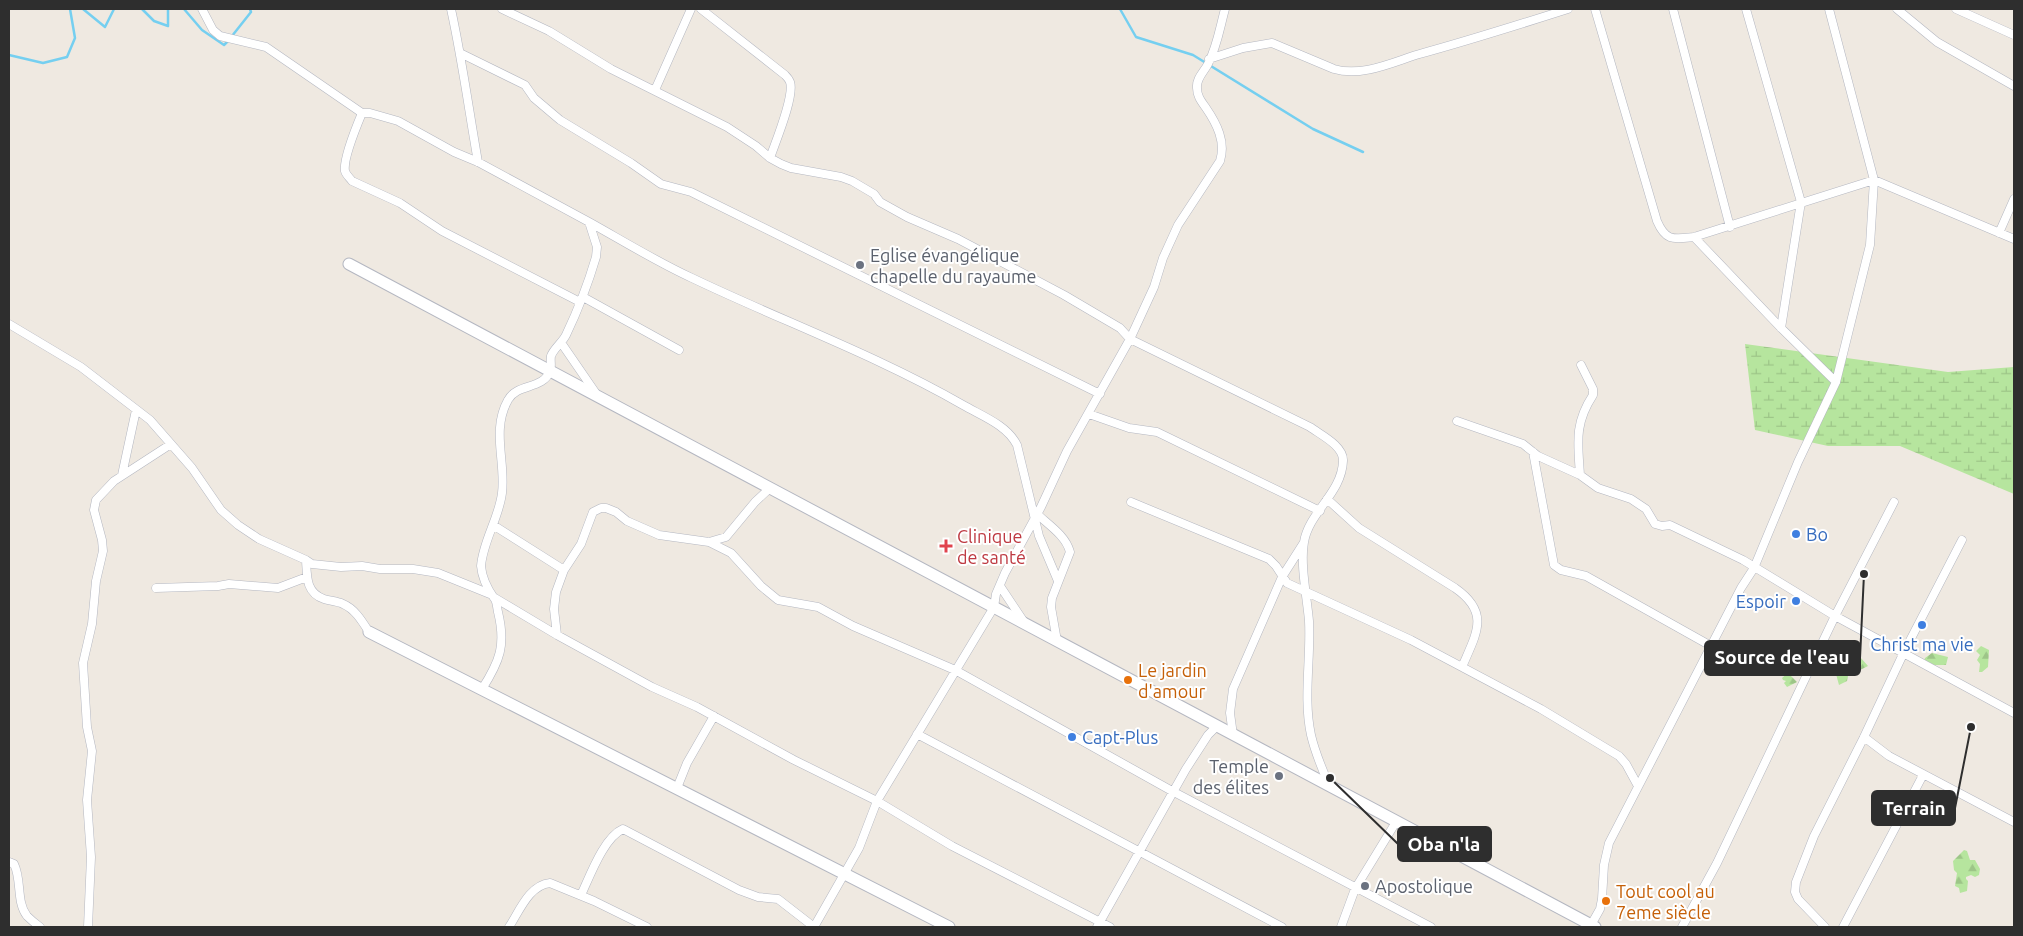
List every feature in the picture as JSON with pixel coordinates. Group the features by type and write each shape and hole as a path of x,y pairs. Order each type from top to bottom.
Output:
{"street":[{"path":"202,9 213,30 220,36 266,47 362,114 370,113 398,121 454,152 478,162 691,278 837,341 945,395 1000,426 1014,439 1017,445 1036,516 1039,536 1058,581"},
{"path":"451,9 478,162"},
{"path":"502,9 549,32 611,69 727,127 756,146 770,158 791,168 841,177 852,181 874,194 880,202 907,217 958,239 1064,295 1120,328 1130,338 1310,428 1334,445 1341,452 1343,461 1338,481 1320,511 1310,522 1304,542 1303,557 1309,628 1308,702 1311,735 1329,786"},
{"path":"655,90 691,9"},
{"path":"701,9 785,75 790,82 790,97 770,158"},
{"path":"581,895 606,845 615,833 624,829 739,890 758,897 778,899 814,927 859,848 878,801 994,608 996,594 1067,451 1130,338 1154,287 1163,258 1178,225 1210,179 1220,161 1223,151 1222,140 1214,119 1198,96 1196,85 1199,76 1210,59 1225,9"},
{"path":"1210,59 1243,48 1272,43 1334,69 1344,72 1356,71 1375,68 1454,45 1568,9"},
{"path":"1595,9 1657,222 1662,233 1666,236 1675,239 1694,238 1874,180 2014,239"},
{"path":"1673,9 1730,227"},
{"path":"1746,9 1801,202 1781,328"},
{"path":"349,264 1591,927 1600,909 1604,865 1610,843 1711,646 1754,568 1798,462 1836,382 1870,245 1874,180 1829,9"},
{"path":"1897,9 1937,42 2014,86"},
{"path":"1956,9 2014,34"},
{"path":"460,53 525,86 534,98 560,120 631,163 661,184 691,192 1100,394"},
{"path":"362,114 354,132 345,166 348,176 352,181 400,203 442,231 679,350"},
{"path":"1999,233 2014,199"},
{"path":"482,689 499,660 503,634 492,596 482,574 481,566 500,508 503,491 499,432 507,400 517,390 540,383 551,371 552,355 562,344 582,300 591,276 597,247 589,222"},
{"path":"1694,238 1836,382"},
{"path":"9,324 81,366 150,420 192,468 216,504 229,518 259,539 312,564 341,567 362,566 380,569 413,569 438,573 492,596 557,635 652,687 714,716 794,760 878,801 952,846 1098,924 1109,927"},
{"path":"562,344 599,397"},
{"path":"1580,475 1578,426 1593,395 1593,389 1581,365"},
{"path":"122,475 136,410"},
{"path":"1089,414 1129,428 1157,432 1320,511"},
{"path":"1457,421 1522,444 1538,456 1580,475 1598,488 1631,499 1642,505 1655,524 1670,526 1727,551 1835,616 2014,713"},
{"path":"88,927 91,858 88,800 92,751 87,727 83,663 92,624 96,581 102,551 102,540 94,510 96,500 102,491 122,475 171,444"},
{"path":"1533,452 1554,565 1561,570 1586,576 1711,646"},
{"path":"709,542 726,537 755,502 770,488"},
{"path":"1327,499 1359,528 1455,588 1474,605 1478,618 1477,630 1462,667"},
{"path":"1131,502 1269,559 1287,582 1411,640 1541,709 1619,756 1626,764 1638,786"},
{"path":"1682,927 1717,864 1835,616 1894,502"},
{"path":"557,635 554,601 564,570 581,544 593,512 601,508 616,512 627,521 659,534 709,542 731,553 761,586 778,600 818,607 853,626 955,670 1172,791 1355,889 1431,927"},
{"path":"1036,516 1057,532 1068,545 1070,552 1058,581 1051,607 1057,641"},
{"path":"493,525 564,570"},
{"path":"1823,927 1798,899 1795,892 1796,882 1814,836 1904,652 1962,540"},
{"path":"1233,735 1230,713 1233,688 1282,577 1304,542"},
{"path":"306,560 310,589 315,594 349,608 359,615 369,632 949,927"},
{"path":"156,588 229,584 278,588 307,577"},
{"path":"1000,586 1025,624"},
{"path":"677,788 687,763 714,716"},
{"path":"1098,924 1172,791 1200,746 1217,726"},
{"path":"917,734 1282,927"},
{"path":"1864,737 1889,756 2014,822"},
{"path":"1843,927 1923,775"},
{"path":"1342,927 1355,889 1396,822"},
{"path":"9,862 14,864 18,873 23,906 27,916 40,927"},
{"path":"509,927 535,888 543,883 550,883 581,895 647,927"}],"green space":[{"path":"1745,344 1948,372 2014,367 2014,494 1900,446 1828,446 1755,430"},
{"path":"1981,646 1989,650 1988,667 1979,672 1980,664 1977,660 1980,655 1976,651"},
{"path":"1932,653 1948,657 1946,665 1931,665 1924,662 1925,658"},
{"path":"1860,657 1868,666 1858,671 1851,665 1856,658"},
{"path":"1849,671 1847,681 1839,685 1836,674"},
{"path":"1788,673 1797,682 1787,687 1784,683 1786,681 1782,678"},
{"path":"1964,850 1967,851 1970,860 1975,860 1980,869 1979,875 1966,877 1968,881 1967,891 1960,893 1959,888 1955,886 1957,873 1954,870 1953,861"}],"waterway":[{"path":"9,55 43,63 67,57 75,38 70,9"},
{"path":"83,9 105,27 114,9"},
{"path":"142,9 154,21 168,26 168,9"},
{"path":"184,9 202,30 224,45 229,40"},
{"path":"232,36 251,12 250,9"},
{"path":"1120,9 1136,37 1193,55 1313,129 1363,152"}],"place":[{"name":"Eglise évangélique chapelle du rayaume","path":"860,265"},
{"name":"Bo","path":"1796,534"},
{"name":"Clinique de santé","path":"946,546"},
{"name":"Source de l'eau","path":"1864,574"},
{"name":"Espoir","path":"1796,601"},
{"name":"Christ ma vie","path":"1922,625"},
{"name":"Le jardin d'amour","path":"1128,680"},
{"name":"Terrain","path":"1971,727"},
{"name":"Capt-Plus","path":"1072,737"},
{"name":"Temple des élites","path":"1279,776"},
{"name":"Oba n'la","path":"1330,778"},
{"name":"Apostolique","path":"1365,886"},
{"name":"Tout cool au 7eme siècle","path":"1606,901"}]}
